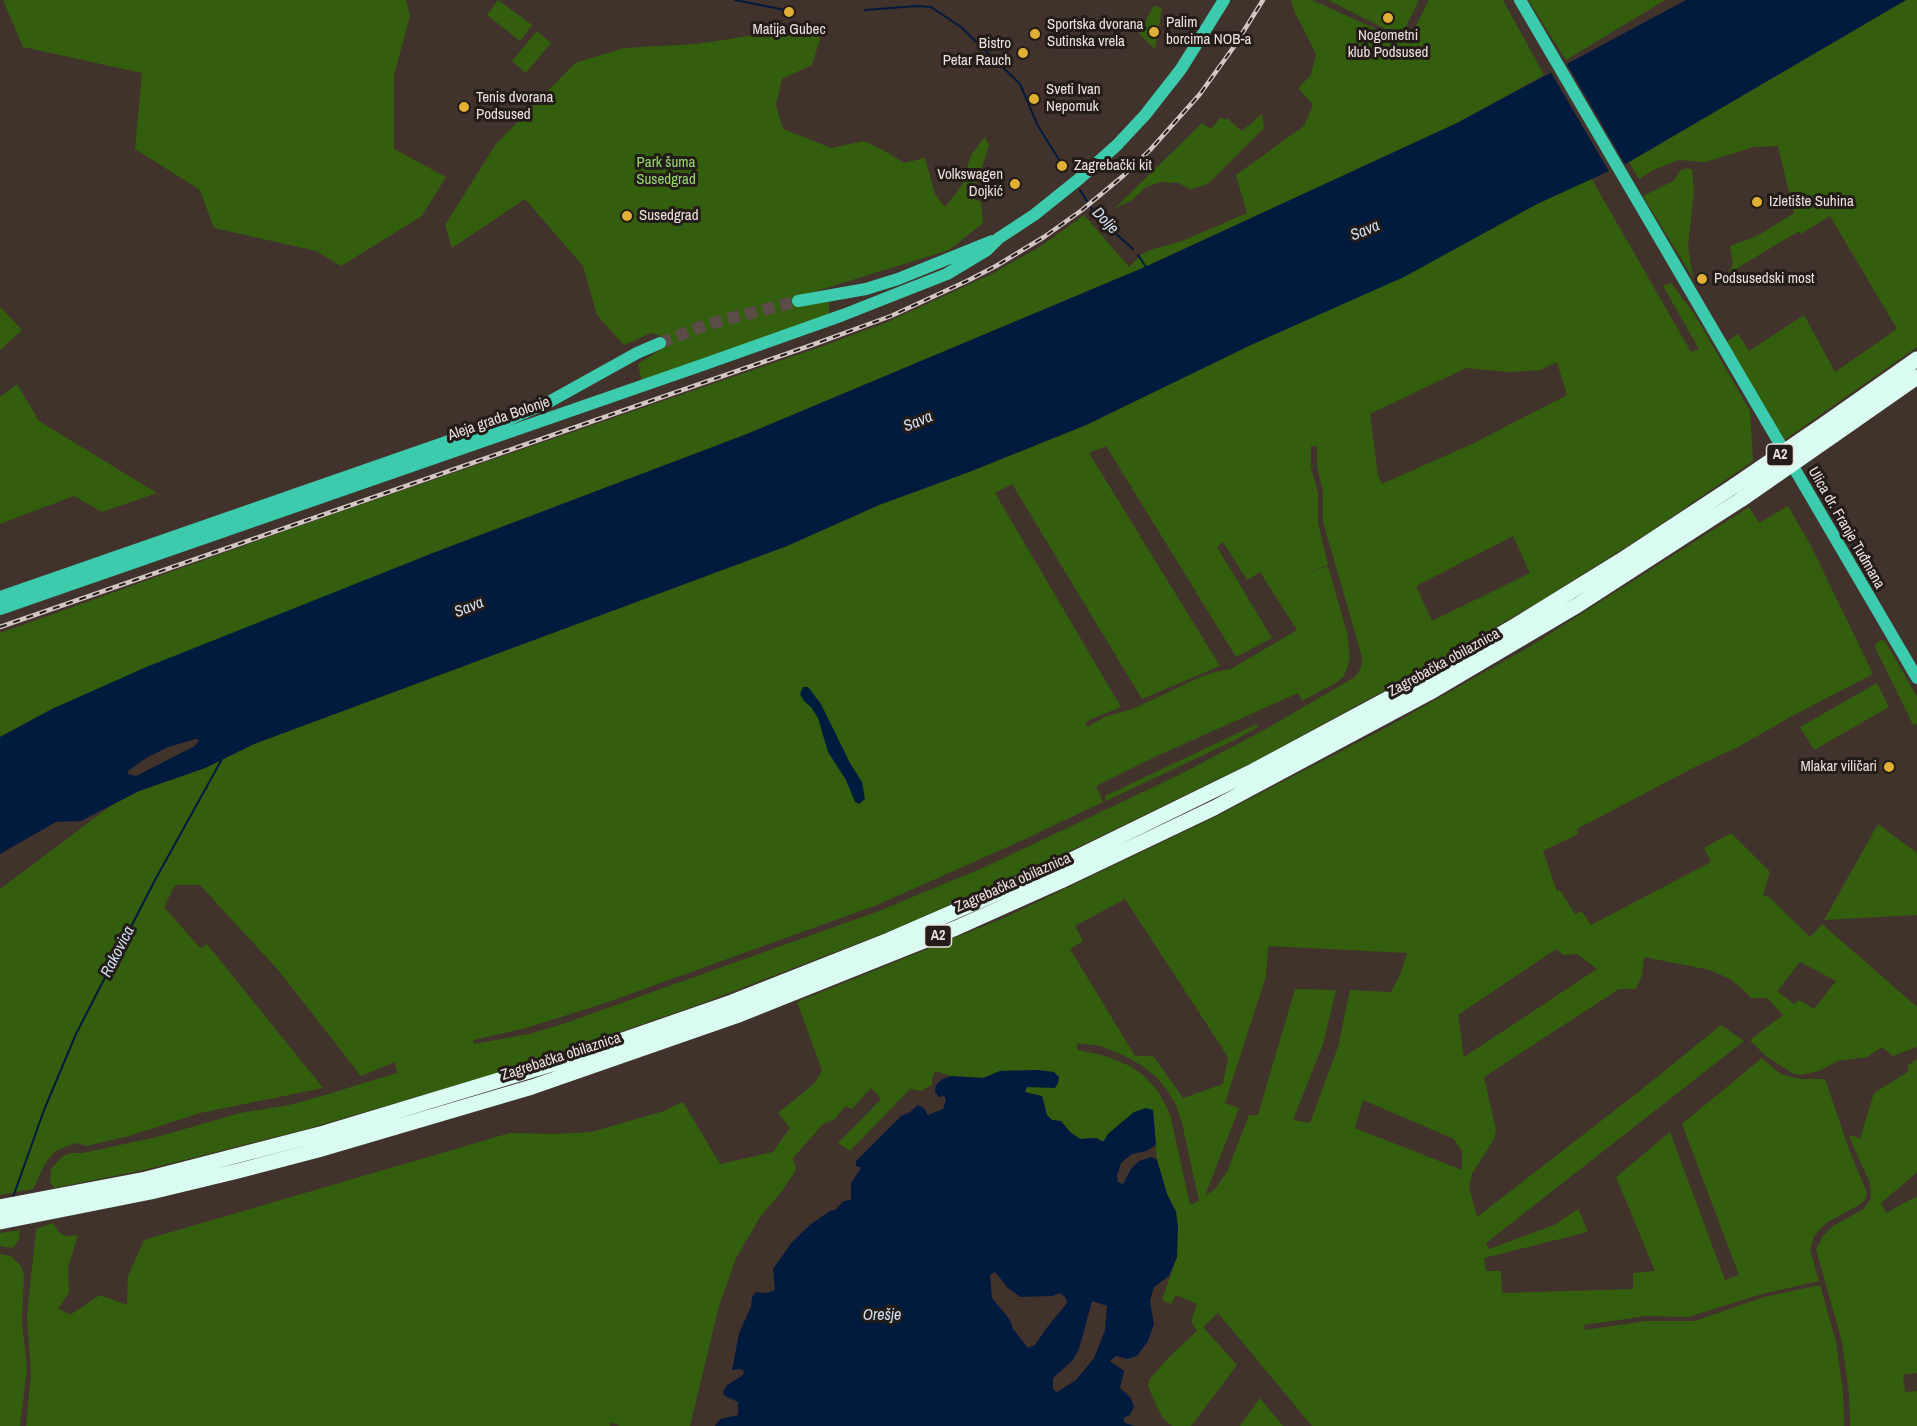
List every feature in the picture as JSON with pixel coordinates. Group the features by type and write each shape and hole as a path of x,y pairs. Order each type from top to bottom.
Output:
{"highway":[{"name":"A2","path":"1830,429 1917,359"},
{"name":"A2","path":"1830,429 1917,377"},
{"name":"Zagrebačka obilaznica","path":"64,1202 238,1171 532,1087 736,1016 956,928 1214,808 1430,693 1578,605 1830,429"},
{"name":"A2","path":"0,1207 64,1202"},
{"name":"A2","path":"0,1222 64,1202"}],"main road":[{"name":"Aleja grada Bolonje","path":"0,609 843,315 947,274 987,250 999,238 1057,197 1117,145 1145,115 1181,69 1224,0"},
{"name":"Ulica dr. Franje Tuđmana","path":"1520,0 1917,678"},
{"name":"Aleja grada Bolonje","path":"798,301 866,289 898,279 999,238"},
{"name":"Aleja grada Bolonje","path":"0,597 498,424 547,402 637,352 660,343"}],"green space":[{"path":"3,0 406,0 410,16 394,75 394,149 446,177 422,216 341,266 316,251 214,228 200,190 135,149 142,73 23,47"},
{"path":"498,0 532,25 520,41 487,15"},
{"path":"1291,0 1312,0 1407,43 1429,0 1503,0 1544,75 1457,123 1145,267 747,434 433,553 52,709 0,737 0,633 299,526 885,323 990,275 1041,246 1084,215 1129,267 1142,254 1182,241 1247,213 1236,175 1304,126 1313,105 1298,88 1311,75 1316,54 1294,11"},
{"name":"Nogometni klub Podsused","path":"1328,0 1419,0 1401,37"},
{"path":"1528,0 1665,0 1566,60"},
{"path":"1906,0 1917,0 1917,347 1783,441 1725,343 1738,334 1749,351 1804,315 1835,372 1897,329 1830,216 1801,234 1799,231 1729,273 1733,264 1730,246 1757,236 1794,213 1778,146 1754,147 1705,162 1679,160 1653,170 1639,179 1629,162"},
{"path":"1158,6 1162,9 1155,49 1139,34 1153,7"},
{"name":"Park šuma Susedgrad","path":"787,30 818,32 820,39 812,65 782,79 776,105 783,129 831,148 864,141 904,163 925,158 935,194 945,207 962,185 971,155 985,137 989,146 972,198 981,202 983,223 949,250 797,297 795,306 829,302 829,315 642,381 638,364 660,350 663,343 659,335 651,333 624,345 597,315 583,266 525,199 452,248 445,225 496,144 575,63 624,48 697,44"},
{"path":"537,31 551,43 526,73 512,61"},
{"path":"1262,114 1264,128 1208,184 1191,189 1178,183 1161,182 1146,187 1132,200 1114,209 1202,123 1211,129 1221,117 1225,120 1227,118 1242,131"},
{"path":"1686,168 1692,170 1694,192 1688,246 1693,278 1643,196 1673,181 1680,171"},
{"path":"1591,178 1691,352 1699,349 1663,286 1671,283 1695,315 1750,411 1753,461 1651,531 1545,598 1431,665 1255,761 1076,848 900,927 695,1006 518,1067 303,1130 144,1170 54,1188 50,1182 51,1169 63,1156 71,1153 83,1153 157,1137 240,1113 289,1105 397,1073 395,1062 361,1076 278,970 200,885 175,885 164,907 200,948 207,944 323,1088 200,1113 129,1136 86,1146 75,1143 55,1151 46,1162 33,1189 0,1195 0,889 112,805 139,791 205,768 254,744 787,546 879,505 1086,425 1253,344 1404,276 1537,204","holes":["1557,362 1567,395 1474,443 1382,484 1378,476 1370,414 1466,368 1510,372 1540,370","1106,446 1236,657 1272,638 1217,547 1223,542 1247,580 1260,572 1297,630 1231,669 1196,679 1135,708 1104,717 1088,727 1085,723 1089,720 1121,707 995,493 1012,484 1142,699 1220,666 1089,453","1311,446 1317,446 1317,466 1323,493 1323,522 1362,657 1361,668 1355,677 1266,729 1181,774 987,866 879,911 560,1025 529,1034 474,1044 473,1040 526,1028 605,1003 877,905 1103,802 1096,786 1157,756 1298,693 1302,701 1336,683 1344,676 1350,659 1347,633 1328,566 1305,574 1328,565 1318,523 1318,493 1311,468","1513,536 1530,573 1432,621 1416,586"]},
{"path":"0,307 22,330 0,350"},
{"path":"17,384 39,421 157,493 102,512 74,496 0,524 0,397"},
{"path":"1788,506 1811,546 1873,674 1740,746 1577,829 1578,834 1543,851 1557,892 1560,890 1575,914 1582,911 1591,925 1711,862 1704,848 1731,833 1770,872 1763,895 1769,897 1810,937 1822,924 1917,1007 1917,1047 1893,1056 1882,1047 1867,1057 1838,1061 1819,1071 1800,1075 1792,1073 1766,1056 1750,1040 1783,1015 1767,998 1750,998 1730,979 1710,970 1644,957 1642,975 1636,989 1619,989 1484,1077 1496,1130 1494,1139 1472,1174 1469,1187 1477,1217 1721,1025 1744,1041 1486,1243 1489,1249 1554,1225 1578,1209 1588,1232 1484,1258 1486,1271 1501,1271 1502,1293 1633,1289 1633,1273 1655,1271 1616,1177 1670,1132 1725,1280 1739,1275 1682,1124 1762,1058 1780,1074 1801,1079 1825,1079 1867,1193 1865,1200 1859,1205 1826,1223 1814,1236 1810,1250 1819,1281 1762,1294 1688,1317 1646,1316 1584,1325 1585,1330 1646,1321 1695,1321 1764,1297 1820,1285 1836,1342 1843,1391 1844,1426 1312,1426 1218,1313 1203,1327 1237,1365 1191,1426 1172,1426 1163,1418 1157,1407 1148,1386 1149,1380 1168,1358 1197,1331 1191,1321 1197,1304 1176,1295 1171,1304 1162,1300 1177,1257 1176,1212 1167,1194 1157,1160 1153,1110 1124,1120 1108,1134 1104,1141 1092,1138 1080,1139 1061,1121 1052,1120 1047,1115 1043,1099 1025,1092 1026,1087 1054,1072 1038,1070 1000,1071 983,1078 951,1076 935,1071 932,1085 921,1091 910,1089 850,1151 838,1143 881,1099 871,1088 852,1109 845,1106 835,1119 823,1124 793,1158 796,1170 760,1217 736,1258 719,1306 690,1426 619,1426 612,1422 610,1426 26,1426 31,1372 27,1316 36,1229 53,1223 65,1236 78,1235 68,1268 69,1293 58,1308 70,1315 100,1295 127,1305 128,1276 144,1240 510,1133 591,1132 664,1111 683,1102 720,1164 773,1152 790,1128 778,1113 815,1083 822,1070 797,1002 1006,917 1217,816 1391,725 1529,647 1749,507 1759,523","holes":["1125,899 1228,1057 1223,1084 1183,1098 1153,1056 1135,1056 1070,949 1083,941 1075,926","1268,946 1407,953 1401,973 1391,992 1350,990 1338,1047 1310,1123 1293,1120 1323,1044 1336,990 1295,989 1258,1115 1249,1115 1227,1172 1216,1188 1205,1196 1239,1108 1225,1103 1266,976","1556,949 1563,955 1577,954 1597,969 1464,1057 1458,1015","1800,962 1836,981 1814,1009 1799,1000 1794,1004 1777,991","1077,1043 1101,1046 1127,1057 1144,1067 1167,1090 1176,1105 1182,1123 1199,1201 1190,1205 1170,1114 1158,1091 1142,1074 1130,1066 1102,1055 1077,1050","1363,1100 1454,1139 1462,1152 1462,1170 1355,1128"]},
{"path":"1881,640 1885,641 1917,697 1917,724 1913,725 1875,647 1876,643"},
{"path":"1877,683 1889,707 1814,750 1800,727"},
{"path":"1257,724 1258,727 1233,741 1106,801 1105,796"},
{"path":"1878,824 1917,853 1917,915 1824,920"},
{"path":"1917,1059 1917,1172 1881,1203 1886,1213 1917,1196 1917,1373 1903,1375 1905,1392 1917,1391 1917,1426 1850,1426 1849,1393 1842,1342 1816,1249 1823,1236 1833,1226 1864,1209 1871,1198 1870,1183 1849,1137 1852,1135 1860,1139 1874,1093 1909,1071 1907,1066"},
{"path":"20,1230 19,1239 12,1248 0,1246 0,1233"},
{"path":"0,1254 11,1256 21,1266 24,1275 22,1322 27,1368 20,1426 0,1426"},
{"path":"1260,1398 1283,1426 1240,1426"}],"water":[{"name":"Sava","path":"1686,0 1906,0 1629,162 1537,204 1404,277 1253,344 1086,425 879,505 787,546 254,744 205,768 139,791 81,821 56,822 0,854 0,737 52,709 144,668 433,553 747,434 1145,267 1457,123","holes":["199,740 193,747 136,776 128,774 128,771 146,758 168,747"]},
{"path":"803,687 808,687 821,704 862,782 865,799 859,804 855,802 846,780 828,752 818,718 800,694"},
{"name":"Orešje","path":"1000,1071 1054,1072 1059,1077 1055,1088 1027,1087 1025,1092 1042,1096 1047,1115 1052,1120 1061,1121 1080,1139 1097,1138 1104,1141 1108,1134 1134,1112 1146,1108 1153,1110 1156,1145 1146,1151 1132,1154 1121,1163 1117,1176 1118,1182 1123,1184 1131,1169 1139,1161 1152,1157 1157,1160 1167,1194 1176,1212 1177,1257 1169,1276 1154,1287 1150,1301 1154,1324 1148,1341 1137,1356 1127,1359 1116,1356 1110,1361 1124,1371 1120,1388 1130,1397 1134,1406 1130,1415 1123,1418 1125,1423 1135,1426 715,1426 720,1419 738,1415 738,1402 723,1395 727,1385 743,1375 744,1371 740,1369 732,1370 739,1333 751,1307 752,1297 756,1292 767,1293 775,1290 773,1269 792,1242 811,1224 835,1210 844,1201 851,1200 851,1183 861,1168 856,1166 856,1161 901,1116 918,1105 924,1108 928,1115 943,1109 946,1100 944,1096 939,1097 935,1092 936,1085 941,1080 951,1076 983,1078","holes":["995,1272 1008,1288 1020,1297 1053,1296 1060,1293 1066,1298 1067,1303 1035,1345 1028,1348 992,1298 990,1275","1092,1301 1107,1306 1105,1330 1094,1358 1076,1380 1057,1392 1053,1389 1053,1378 1073,1360 1079,1349"]}],"pier":[{"path":"1565,61 1626,166 1610,173 1549,69"}],"waterway":[{"name":"Dolje","path":"735,0 785,10"},
{"name":"Dolje","path":"865,10 931,7 961,27 1020,84 1038,126 1066,171"},
{"name":"Dolje","path":"1080,190 1097,217 1133,249"},
{"name":"Dolje","path":"1138,255 1146,267"},
{"name":"Rakovica","path":"12,1200 44,1110 76,1034 155,880 222,759"}],"tunnel":[{"path":"660,343 708,324 798,301"}],"railway":[{"path":"0,627 812,345 891,316 967,281 1044,237 1082,210 1123,176 1150,150 1200,94 1233,48 1263,0"}],"place":[{"name":"Matija Gubec","path":"789,12"},
{"name":"Nogometni klub Podsused","path":"1388,18"},
{"name":"Palim borcima NOB-a","path":"1154,32"},
{"name":"Sportska dvorana Sutinska vrela","path":"1035,34"},
{"name":"Bistro Petar Rauch","path":"1023,53"},
{"name":"Sveti Ivan Nepomuk","path":"1034,99"},
{"name":"Tenis dvorana Podsused","path":"464,107"},
{"name":"Zagrebački kit","path":"1062,166"},
{"name":"Volkswagen Dojkić","path":"1015,184"},
{"name":"Izletište Suhina","path":"1757,202"},
{"name":"Susedgrad","path":"627,216"},
{"name":"Podsusedski most","path":"1702,279"},
{"name":"Mlakar viličari","path":"1889,767"}]}
